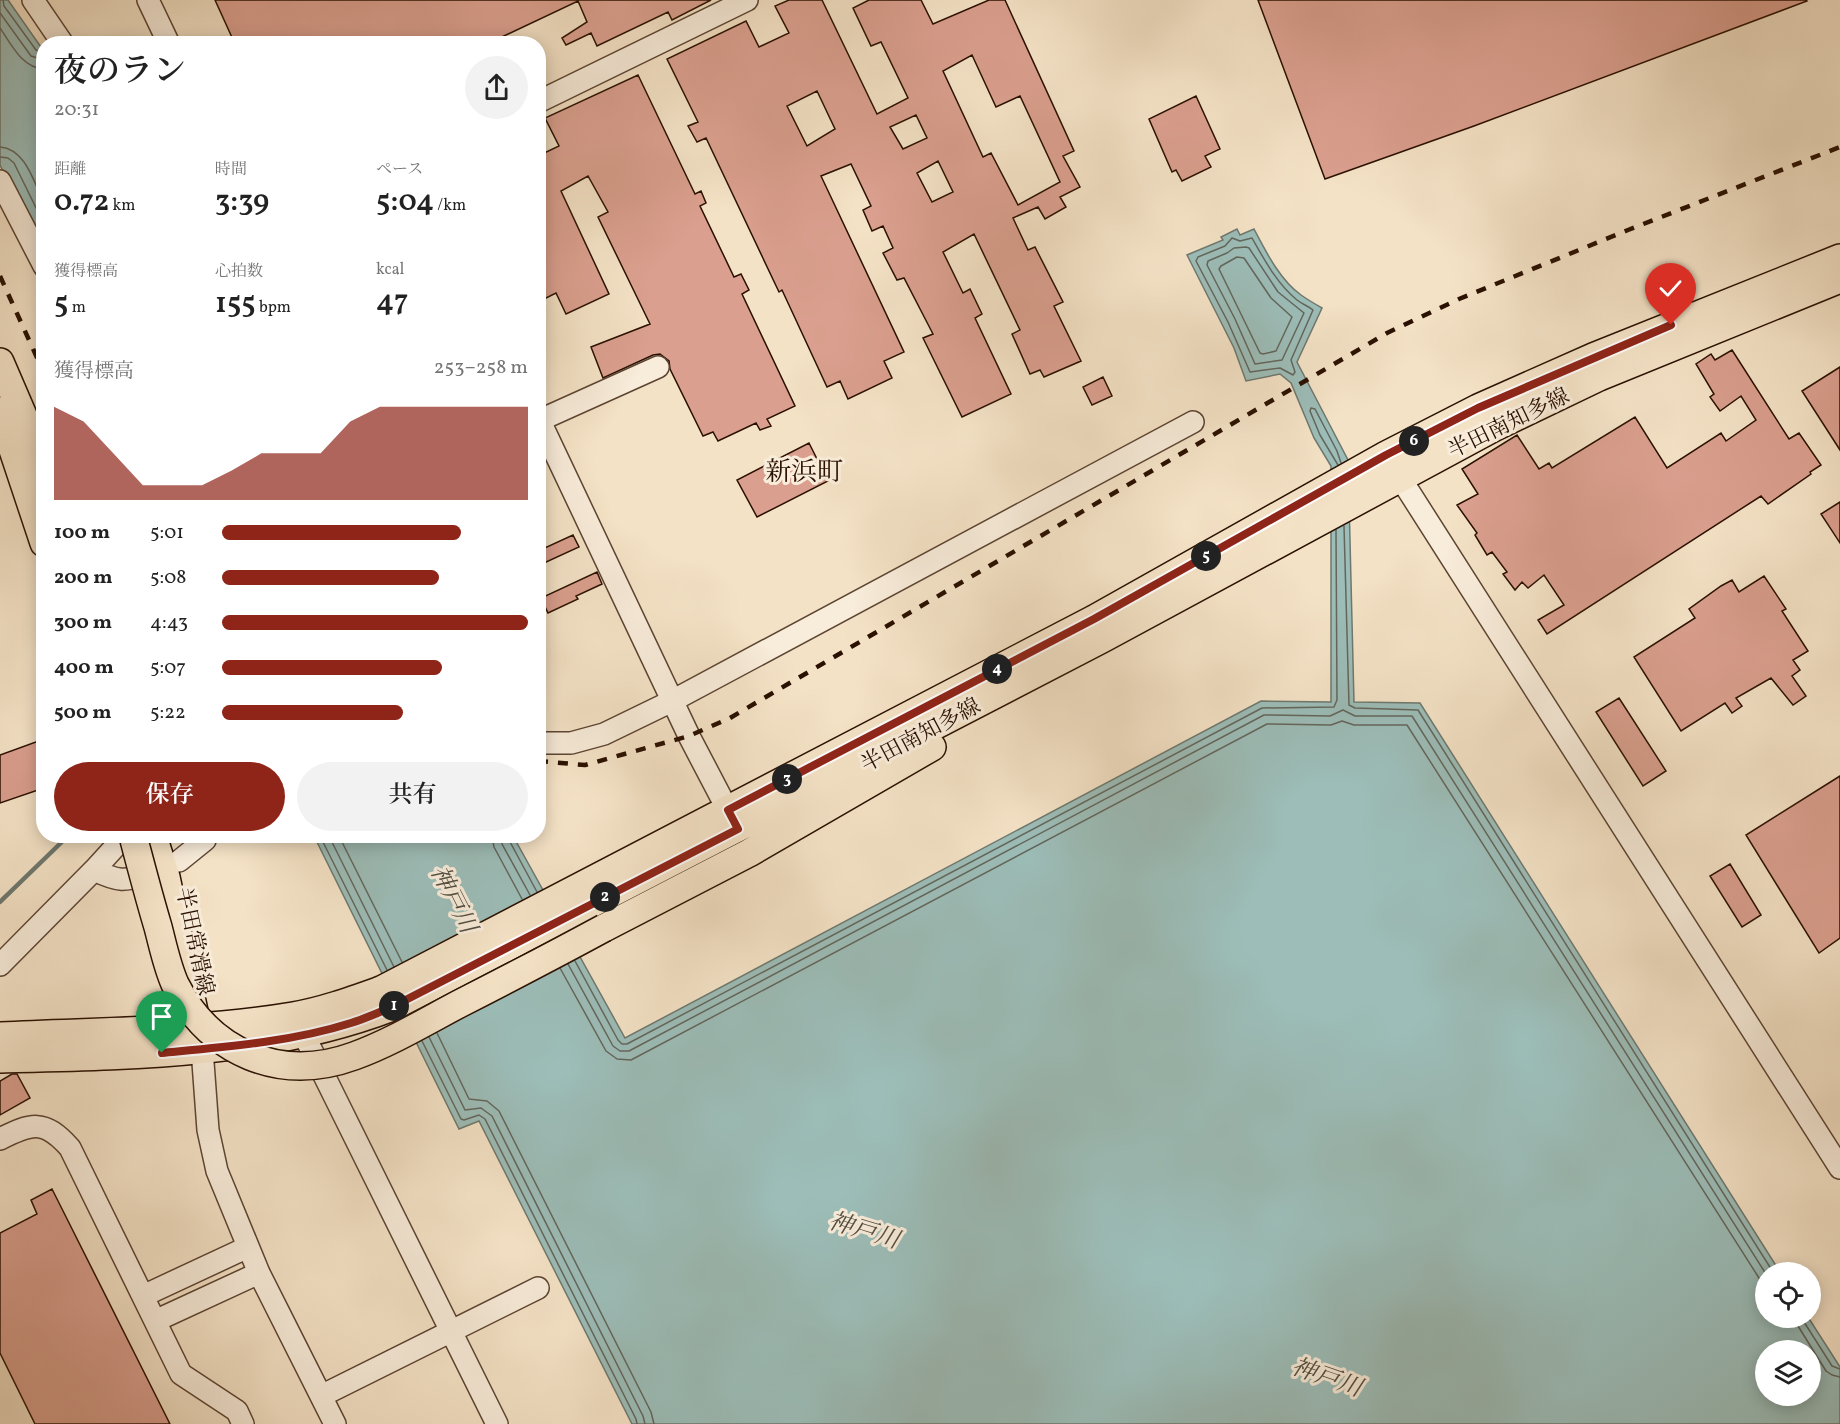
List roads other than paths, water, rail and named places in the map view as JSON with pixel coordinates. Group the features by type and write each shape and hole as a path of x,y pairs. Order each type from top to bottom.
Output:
{"main road":[{"name":"半田南知多線","path":"733,820 1094,619 1307,513 1393,466 1492,428 1754,303 1840,258"},
{"name":"半田南知多線","path":"1754,303 1840,279"},
{"path":"0,362 36,450"},
{"path":"0,396 36,488"},
{"path":"0,411 36,519"},
{"name":"半田南知多線","path":"0,1059 34,1046 161,1030 205,1040 304,1035 351,1023 386,999 733,820 1102,639 1307,513"},
{"path":"135,843 168,965 184,999 203,1024 226,1044 242,1053 278,1065 320,1064 355,1056 403,1034 749,853 1032,691 1102,639"},
{"name":"半田常滑線","path":"157,843 171,866"},
{"name":"半田常滑線","path":"170,843 171,866 205,1040"},
{"name":"半田南知多線","path":"205,1040 338,1005 386,999"},
{"name":"半田南知多線","path":"0,1036 34,1046"}],"street":[{"path":"33,0 58,36"},
{"path":"148,0 165,36"},
{"path":"546,98 747,0"},
{"path":"0,181 36,251"},
{"path":"1754,303 1840,248"},
{"path":"1754,303 1840,288"},
{"path":"546,416 658,367"},
{"path":"546,743 571,743 604,734 672,701 1193,422"},
{"path":"546,434 672,701 733,820"},
{"path":"1393,466 1840,1167"},
{"path":"0,965 119,843"},
{"path":"94,870 114,880 127,880 171,866 201,843"},
{"path":"304,1035 497,1424"},
{"path":"205,1040 208,1130 217,1171 259,1273 334,1424"},
{"path":"0,1139 21,1129 38,1126 57,1133 70,1148 181,1374 237,1411 243,1424"},
{"path":"143,1296 248,1247"},
{"path":"155,1321 259,1273"},
{"path":"321,1396 538,1288"}],"water":[{"path":"0,0 8,0 36,40 36,240 0,165"},
{"name":"神戸川","path":"1237,229 1240,235 1254,229 1286,282 1322,308 1297,362 1348,460 1354,702 1420,703 1774,1262 1755,1262 1755,1328 1815,1328 1840,1367 1840,1424 632,1424 479,1121 459,1129 317,843 517,843 625,1038 1261,701 1331,702 1331,466 1314,438 1291,383 1280,374 1246,381 1234,348 1187,255 1223,240 1221,237"}],"waterway":[{"path":"0,902 61,843"}],"railway":[{"path":"546,762 585,765 689,736 730,718 1387,333 1459,299 1840,147"},
{"path":"0,276 36,355"}],"district":[{"name":"新浜町","path":"804,471"}]}
